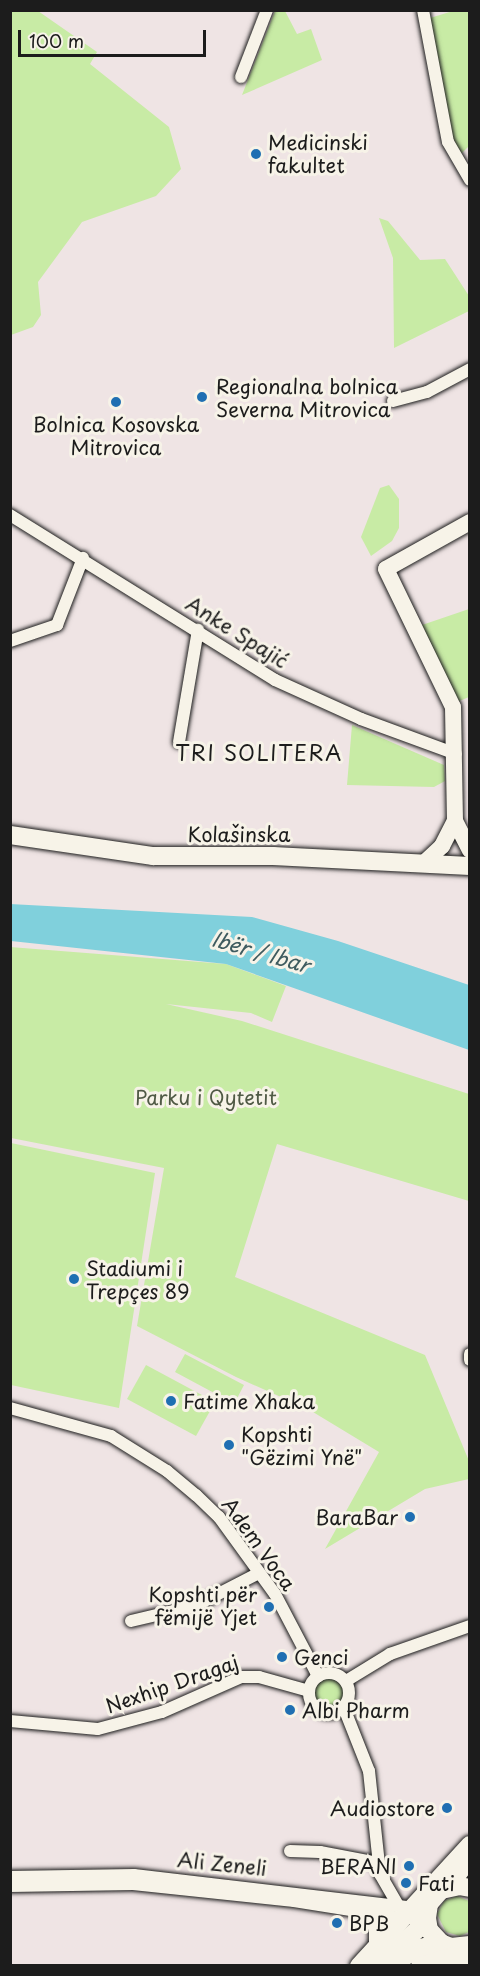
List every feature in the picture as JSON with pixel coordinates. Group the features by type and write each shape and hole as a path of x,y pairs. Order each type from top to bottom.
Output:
{"main road":[{"name":"Kolašinska","path":"10,835 153,856 426,861 470,866"},
{"path":"376,1965 470,1845"},
{"path":"359,1965 378,1943 434,1896 450,1886 470,1888"},
{"path":"366,1914 378,1926 378,1943"},
{"path":"415,1914 441,1943 451,1947 470,1945"},
{"path":"391,1965 420,1948 441,1943"},
{"path":"420,1965 453,1956 470,1957"}],"street":[{"path":"241,77 267,10"},
{"path":"423,10 448,142 470,180"},
{"path":"393,400 427,392 470,369"},
{"name":"Anke Spajić","path":"10,515 83,558 274,680 361,719 456,754"},
{"path":"426,861 442,846 454,821 456,754 453,707 386,569 470,522"},
{"path":"10,641 57,625 83,558"},
{"path":"179,742 198,630"},
{"path":"454,821 470,850"},
{"path":"470,1354 470,1360"},
{"name":"Adem Voca","path":"10,1408 87,1427 141,1453 168,1471 219,1517 275,1594 318,1676"},
{"path":"131,1621 195,1606 259,1573"},
{"path":"346,1681 390,1654 470,1626"},
{"path":"336,1673 346,1681 349,1698 344,1708 331,1713 317,1710 309,1691 318,1676 336,1673"},
{"name":"Nexhip Dragaj","path":"10,1721 98,1729 162,1712 241,1677 259,1677 309,1691"},
{"path":"344,1708 369,1771 379,1863 383,1879 415,1914"},
{"path":"290,1851 320,1852 379,1863"},
{"path":"450,1886 470,1859"},
{"name":"Ali Zeneli","path":"10,1877 134,1875 229,1883 415,1914"},
{"name":"Ali Zeneli","path":"10,1886 133,1884 283,1900 366,1914 415,1914"}],"green space":[{"path":"10,11 38,11 97,52 90,64 169,127 181,169 156,196 82,222 38,282 41,315 33,327 11,335"},
{"path":"275,11 285,11 297,34 311,29 322,60 242,95"},
{"path":"453,11 469,11 469,146 461,154 452,136 430,18"},
{"path":"379,218 388,221 420,260 445,259 469,296 469,311 394,348 393,258"},
{"path":"389,485 399,499 399,528 392,541 371,556 361,537 380,488"},
{"path":"469,609 469,697 457,702 422,625"},
{"path":"352,725 444,765 445,781 434,787 347,785"},
{"name":"Parku i Qytetit","path":"10,947 226,964 286,986 272,1022 251,1013 166,1004 242,1021 469,1094 469,1201 277,1144 235,1277 425,1355 469,1461 469,1479 425,1489 325,1549 379,1452 308,1409 236,1377 137,1326 164,1168 11,1138"},
{"name":"Stadiumi i Trepçes 89","path":"11,1143 155,1173 119,1408 11,1385"},
{"name":"Fatime Xhaka","path":"185,1354 244,1385 232,1408 214,1398 216,1394 175,1372"},
{"name":"Fatime Xhaka","path":"146,1365 215,1402 196,1436 127,1399"},
{"path":"329,1679 339,1684 344,1694 339,1704 329,1709 319,1704 314,1694 319,1684"},
{"path":"457,1896 469,1901 469,1932 460,1936 446,1932 437,1914 444,1901"}],"water":[{"name":"Ibër / Ibar","path":"10,904 252,917 338,941 469,985 469,1050 226,964 11,941"}],"place":[{"name":"Medicinski fakultet","path":"256,154"},
{"name":"Regionalna bolnica Severna Mitrovica","path":"202,397"},
{"name":"Bolnica Kosovska Mitrovica","path":"116,402"},
{"name":"Stadiumi i Trepçes 89","path":"74,1279"},
{"name":"Fatime Xhaka","path":"171,1401"},
{"name":"Kopshti \"Gëzimi Ynë\"","path":"229,1445"},
{"name":"BaraBar","path":"410,1517"},
{"name":"Kopshti për fëmijë Yjet","path":"269,1607"},
{"name":"Genci","path":"282,1657"},
{"name":"Albi Pharm","path":"290,1710"},
{"name":"Audiostore","path":"447,1808"},
{"name":"BERANI","path":"409,1866"},
{"name":"Fati","path":"406,1883"},
{"name":"BPB","path":"337,1923"}],"district":[{"name":"TRI SOLITERA","path":"259,752"}]}
